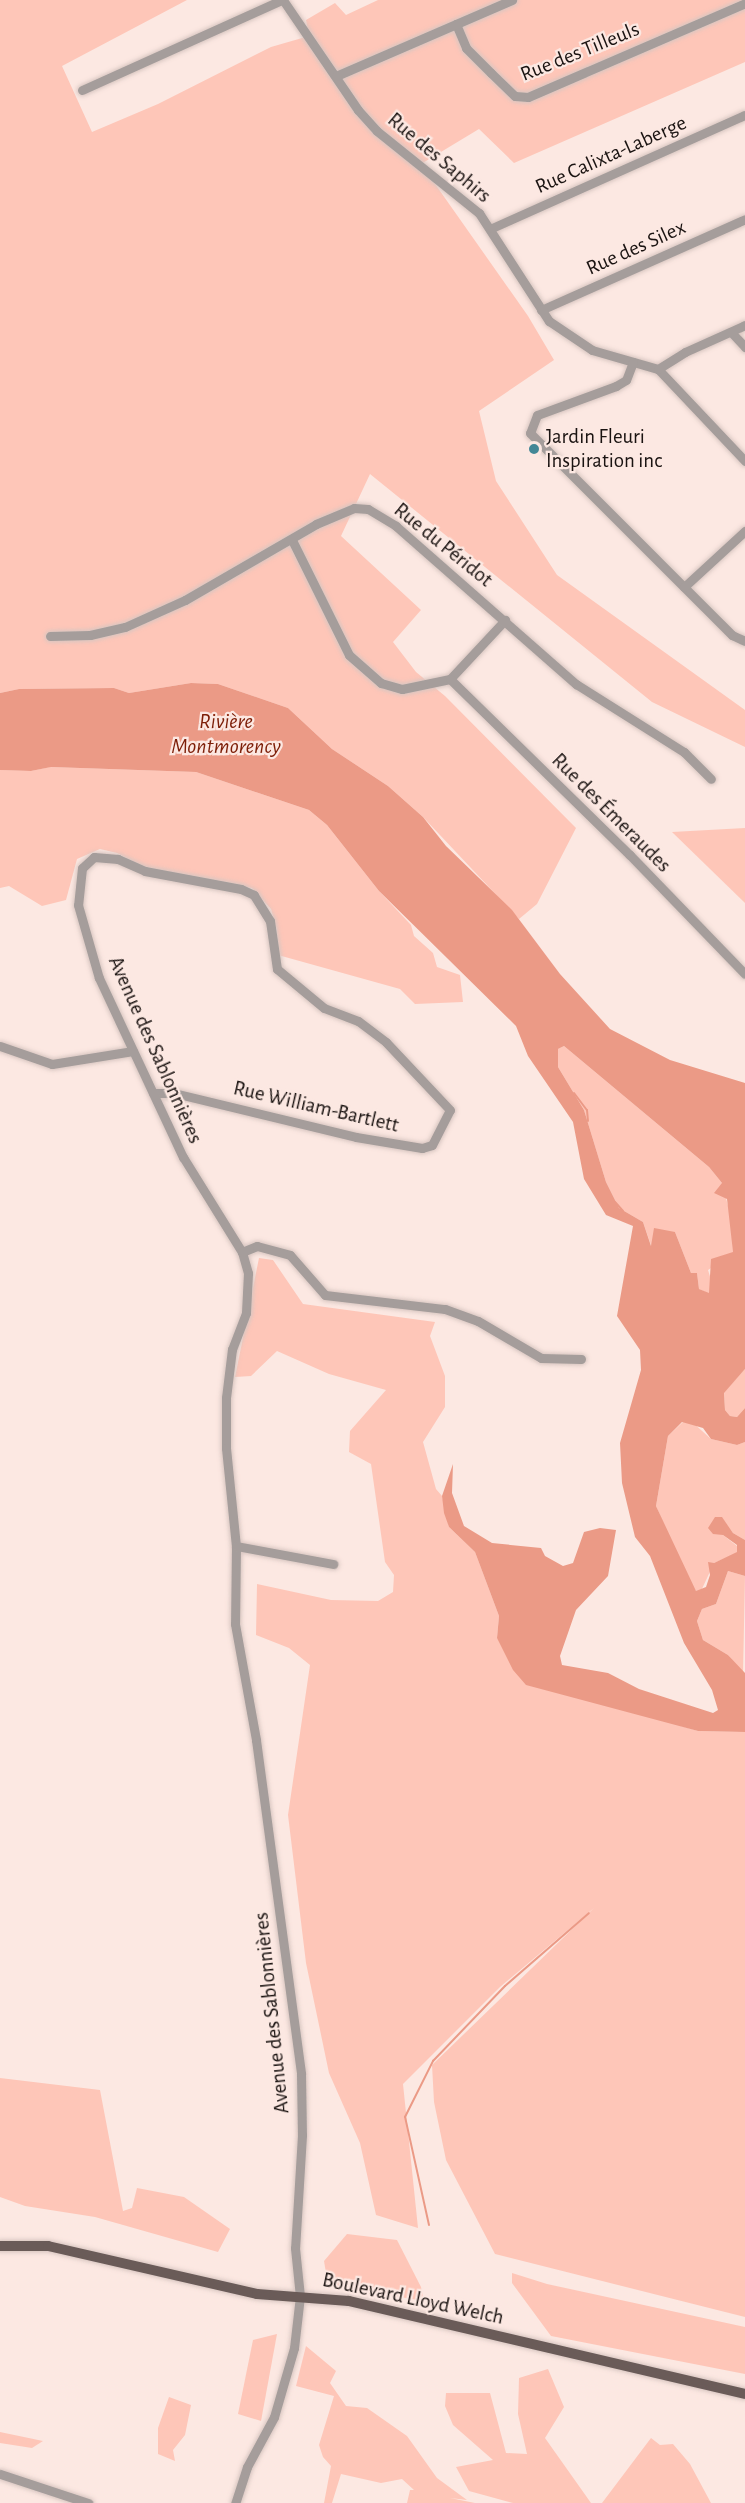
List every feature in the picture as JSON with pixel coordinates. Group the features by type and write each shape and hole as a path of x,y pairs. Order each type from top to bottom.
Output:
{"main road":[{"name":"Boulevard Lloyd Welch","path":"0,2246 48,2246 257,2294 349,2301 745,2394"}],"street":[{"name":"Rue des Saphirs","path":"282,0 378,131 479,213 492,228 541,310 568,338 592,350 658,369"},
{"path":"82,90 282,0"},
{"path":"336,76 512,0"},
{"name":"Rue des Tilleuls","path":"456,24 466,48 515,96 528,97 745,3"},
{"name":"Rue Calixta-Laberge","path":"492,228 745,116"},
{"name":"Rue des Silex","path":"541,310 745,219"},
{"path":"745,325 658,369 745,461"},
{"path":"731,332 745,347"},
{"path":"633,362 626,380 616,386 537,415 530,433 732,635 745,641"},
{"name":"Rue du Péridot","path":"50,636 90,635 125,627 185,600 338,514 354,507 368,509 396,526 576,684 684,752 711,779"},
{"path":"684,587 745,531"},
{"path":"292,540 340,638 363,671 381,683 402,688 450,680 505,620"},
{"name":"Rue des Émeraudes","path":"450,680 630,855 745,974"},
{"name":"Avenue des Sablonnières","path":"235,2503 247,2467 274,2417 294,2348 300,2296 295,2248 302,2135 300,2074 256,1740 235,1624 236,1546 226,1448 226,1398 232,1349 248,1294 242,1252 188,1166 99,978 78,905 82,868 94,857 118,859 145,871 241,889 254,895 270,921 277,969 324,1008 357,1021 386,1042 450,1110"},
{"path":"0,1046 52,1064 133,1051"},
{"name":"Rue William-Bartlett","path":"153,1093 174,1093 356,1137 422,1148 432,1145 450,1110"},
{"path":"242,1252 256,1246 290,1255 325,1295 446,1309 478,1321 541,1358 581,1359"},
{"path":"236,1546 333,1564"},
{"path":"0,2474 88,2503"}],"shaded area":[{"path":"0,0 187,0 62,66 92,132 158,104 271,47 309,36 306,20 335,3 346,15 378,0 745,0 745,62 514,163 479,129 421,164 528,316 554,360 479,411 496,481 557,575 745,710 745,747 652,702 370,474 341,536 421,610 393,642 416,672 445,696 576,828 537,904 519,919 423,817 388,786 332,749 288,708 218,684 191,683 129,693 114,688 19,689 0,693"},
{"path":"50,767 196,772 309,810 327,825 379,891 411,925 414,936 433,953 437,967 460,975 463,1002 415,1004 400,989 278,955 277,930 271,909 252,888 144,867 117,853 100,849 77,859 66,900 42,906 9,886 0,888 0,770 31,771"},
{"path":"745,828 745,903 672,832"},
{"path":"564,1046 709,1167 722,1183 732,1221 733,1253 708,1270 712,1283 709,1294 699,1289 697,1273 691,1273 675,1232 652,1248 643,1222 619,1208 606,1182 584,1110 558,1067 558,1049"},
{"path":"259,1258 273,1260 303,1304 435,1322 430,1336 445,1376 445,1407 423,1442 436,1489 442,1496 449,1527 475,1552 499,1616 497,1638 681,1726 698,1731 745,1732 745,2317 495,2254 446,2160 434,2102 432,2065 594,1908 500,1987 403,2084 418,2228 376,2215 360,2143 329,2073 306,1963 288,1815 310,1665 289,1648 256,1635 257,1584 331,1600 378,1601 393,1592 394,1575 385,1562 371,1464 349,1452 350,1431 386,1390 329,1374 277,1351 251,1376 235,1377"},
{"path":"745,1369 745,1408 737,1417 730,1416 725,1410 724,1392"},
{"path":"691,1421 711,1439 737,1445 745,1442 745,1540 733,1533 722,1518 723,1535 737,1546 737,1553 714,1563 701,1591 696,1591 689,1583 656,1506 668,1436 683,1422"},
{"path":"728,1571 745,1576 743,1673 728,1655 703,1640 697,1621 702,1609 716,1604"},
{"path":"0,2078 100,2090 123,2211 132,2208 137,2188 184,2197 230,2229 218,2252 95,2217 25,2206 0,2197"},
{"path":"347,2234 397,2240 421,2287 424,2301 340,2287 327,2279 324,2261"},
{"path":"512,2273 547,2284 745,2327 745,2374 551,2336 512,2283"},
{"path":"277,2334 261,2421 238,2414 253,2340"},
{"path":"306,2346 336,2371 330,2383 346,2406 367,2408 407,2436 437,2478 467,2500 450,2498 475,2503 407,2503 410,2490 414,2490 402,2479 381,2483 341,2474 332,2503 324,2503 331,2466 323,2457 319,2445 334,2396 296,2386"},
{"path":"548,2369 564,2407 545,2438 591,2503 513,2503 469,2491 456,2467 493,2460 453,2425 445,2406 446,2393 490,2393 506,2453 527,2454 518,2414 519,2378"},
{"path":"169,2397 191,2405 185,2435 173,2450 175,2461 158,2454 158,2428"},
{"path":"0,2432 43,2441 32,2448 0,2443"},
{"path":"651,2438 660,2445 673,2444 690,2464 711,2503 602,2503"}],"water":[{"name":"Rivière Montmorency","path":"191,683 218,684 288,708 332,749 388,786 423,817 446,846 512,910 560,974 610,1029 670,1060 745,1083 745,1369 724,1393 725,1410 730,1416 737,1417 745,1408 745,1442 737,1445 711,1439 703,1428 682,1422 668,1436 656,1506 696,1591 706,1587 710,1575 708,1562 714,1563 737,1552 737,1545 723,1535 713,1534 708,1528 715,1517 722,1517 733,1533 745,1540 745,1576 728,1571 716,1604 702,1609 697,1621 703,1640 728,1655 745,1673 745,1732 698,1731 526,1685 513,1670 497,1638 499,1616 475,1552 449,1527 444,1513 442,1496 453,1464 452,1493 464,1526 492,1543 541,1548 545,1556 563,1566 573,1563 584,1532 600,1528 616,1530 608,1576 576,1610 560,1656 562,1665 608,1673 639,1689 713,1713 718,1710 712,1690 684,1643 650,1556 635,1537 622,1483 620,1443 641,1370 640,1350 617,1316 633,1226 606,1215 584,1179 573,1122 528,1056 516,1026 379,891 327,825 309,810 196,772 51,767 31,771 0,770 0,693 19,689 114,688 129,693","holes":["564,1046 709,1167 722,1183 714,1193 727,1199 733,1252 711,1259 709,1293 699,1289 697,1273 691,1273 675,1232 654,1228 651,1246 643,1222 619,1208 606,1182 584,1110 558,1067 558,1049"]}],"waterway":[{"path":"574,1093 587,1110 588,1121"},
{"path":"615,1202 623,1211"},
{"path":"429,2225 405,2117 433,2061 505,1986 589,1913"}],"place":[{"name":"Jardin Fleuri Inspiration inc","path":"534,449"}]}
